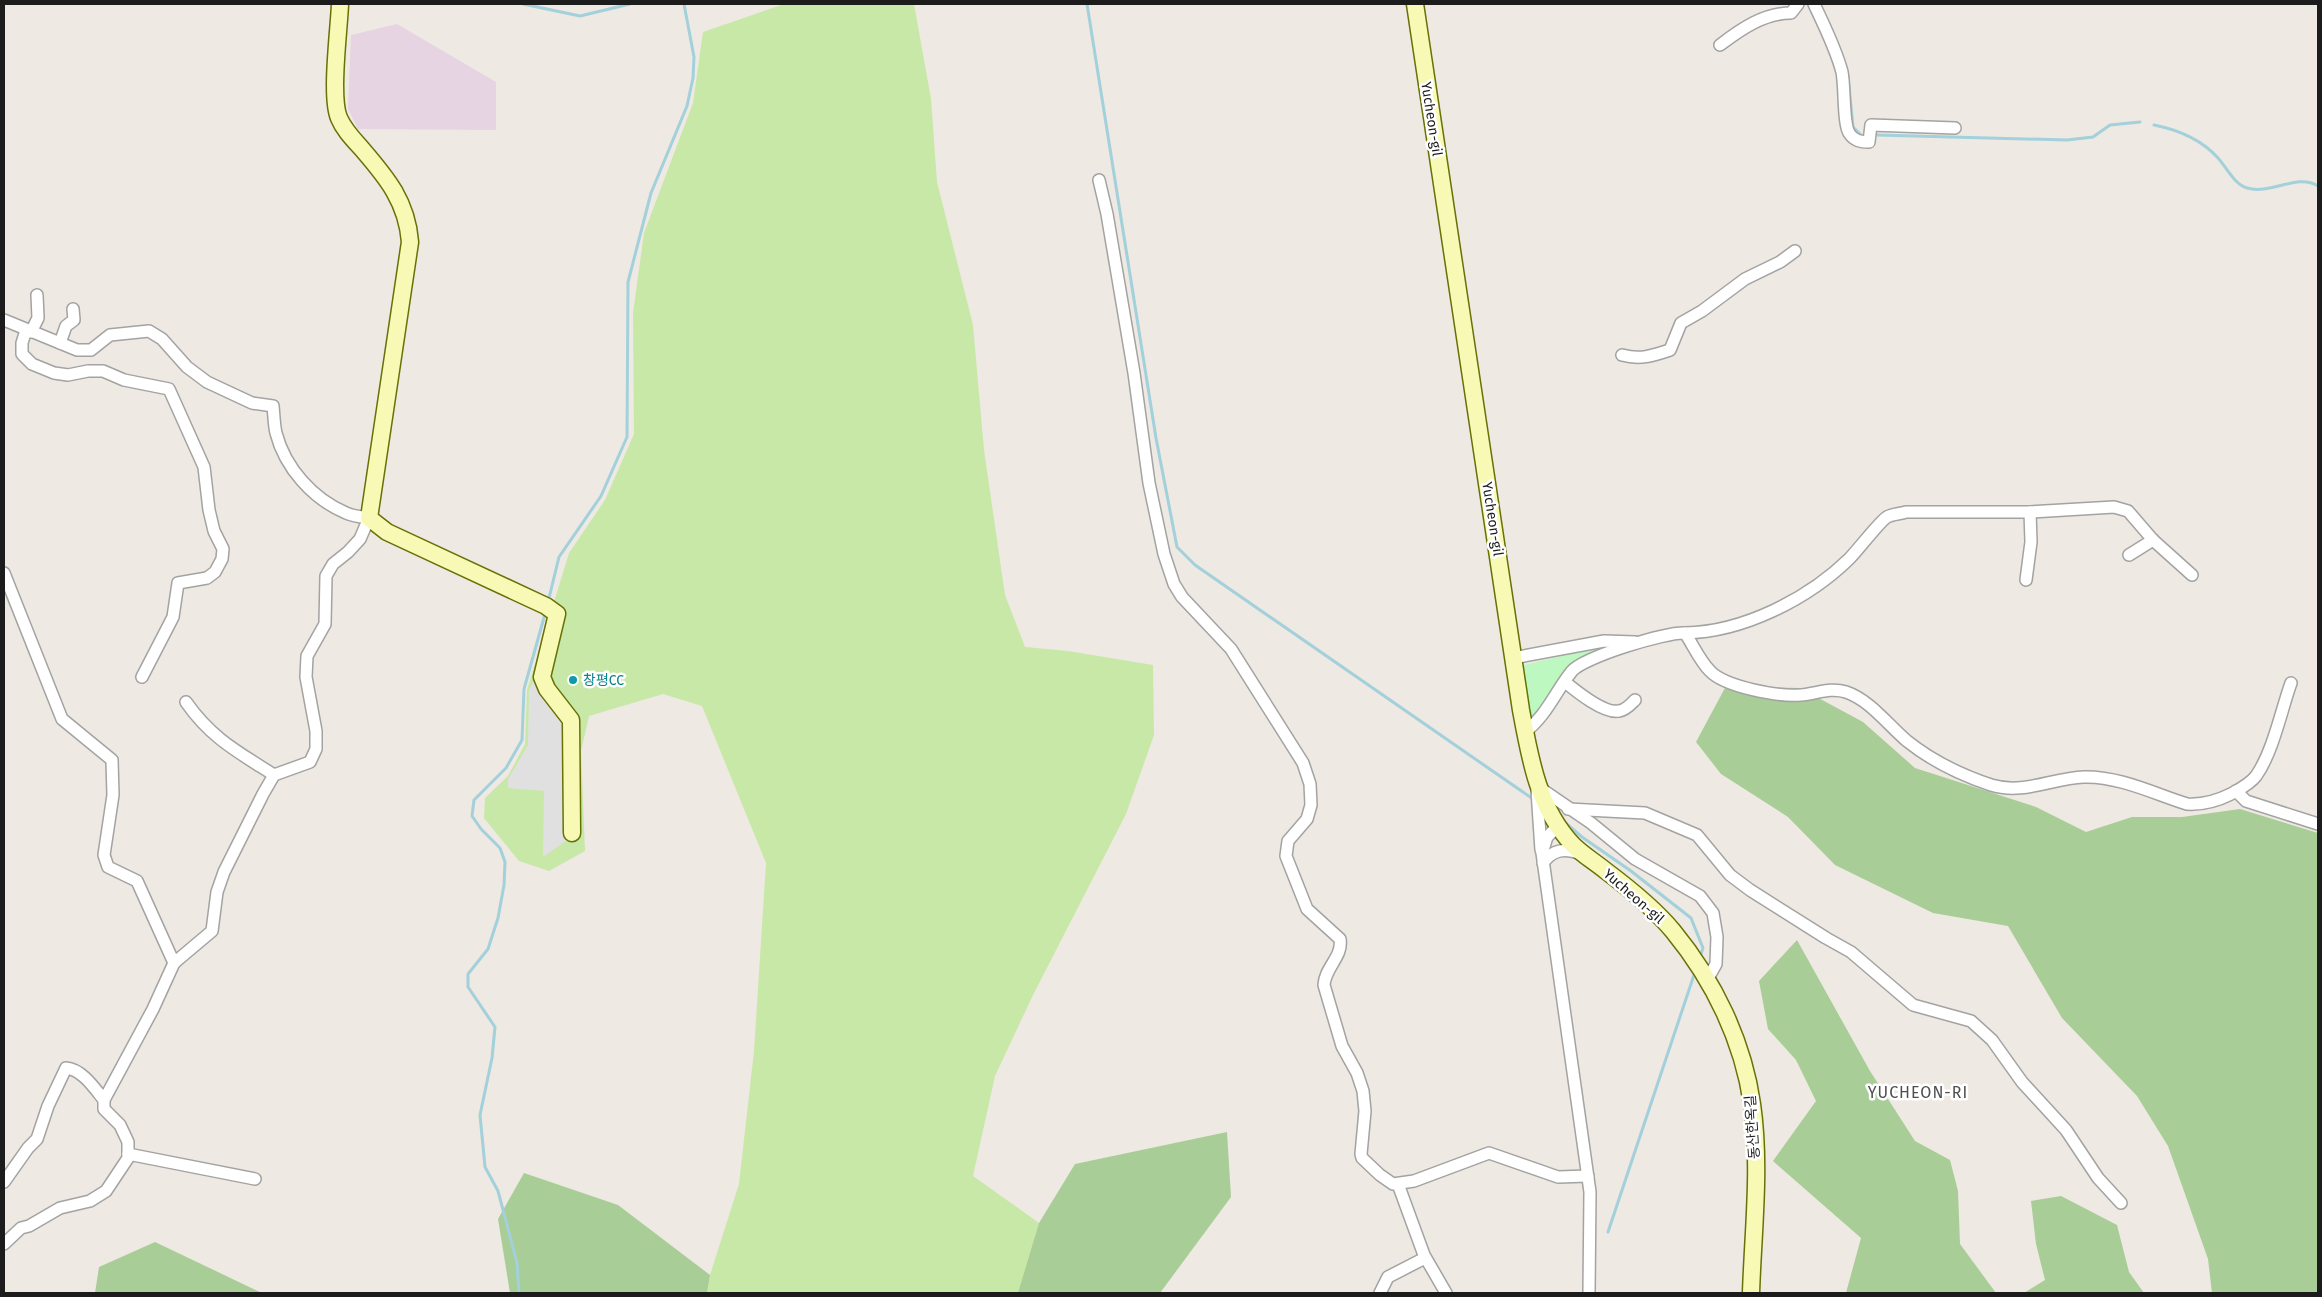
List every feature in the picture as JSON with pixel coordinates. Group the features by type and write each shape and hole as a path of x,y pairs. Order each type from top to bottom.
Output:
{"street":[{"path":"4,1244 21,1228 29,1226 60,1208 90,1201 106,1192 128,1158 128,1142 120,1125 104,1109 104,1100 153,1010 174,963 212,931 217,892 224,872 274,775 310,762 316,749 316,731 306,677 307,656 325,624 326,576 332,564 348,552 360,539 369,518 410,242 404,212 395,190 348,133 338,117 335,93 340,4"},
{"name":"Yucheon-gil","path":"1415,4 1513,658 1525,732 1538,786 1544,802 1558,826 1574,846 1622,883 1655,912 1672,930 1700,970"},
{"path":"1720,44 1755,21 1779,12 1791,12 1798,4"},
{"path":"1814,4 1840,64 1844,82 1846,126 1854,138 1860,142 1869,142 1870,125 1955,128"},
{"path":"1099,180 1107,214 1134,373 1149,483 1164,554 1174,584 1182,597 1236,656 1265,706 1297,750 1307,773 1311,797 1309,813 1288,842 1286,856 1307,909 1340,939 1340,950 1325,976 1324,985 1342,1046 1357,1072 1363,1091 1365,1111 1360,1154 1380,1175 1393,1184 1414,1181 1490,1153 1558,1177 1588,1176"},
{"path":"1622,355 1637,359 1652,357 1670,350 1681,322 1702,311 1745,279 1780,262 1795,251"},
{"path":"37,295 38,318 22,343 22,354 32,364 54,373 68,374 103,371 124,380 169,389 204,466 209,510 214,531 223,549 222,559 215,572 208,578 178,584 173,617 142,677"},
{"path":"60,343 66,326 74,320 73,309"},
{"path":"4,320 77,350 92,350 110,335 148,331 162,339 187,367 207,382 252,403 272,406 276,434 287,459 298,477 316,495 346,514 369,518 387,532 552,609 557,614 542,677 547,689 571,720 572,833"},
{"path":"1525,732 1540,719 1576,666 1585,661 1672,634 1702,633 1771,611 1828,578 1850,558 1886,517 1906,512 2030,512 2114,507 2128,511 2153,540 2192,575"},
{"path":"2026,580 2030,542 2030,512"},
{"path":"2129,555 2153,540"},
{"path":"4,572 62,718 112,760 113,795 104,855 108,867 137,880 174,963"},
{"path":"1685,634 1711,672 1719,677 1743,686 1775,694 1801,696 1828,690 1846,692 1865,702 1900,735 1930,758 1994,786 2026,788 2069,779 2101,778 2195,805 2212,802 2236,791 2253,779 2263,764 2291,683"},
{"path":"1513,658 1604,641 1644,642"},
{"path":"1565,682 1594,703 1615,712 1625,709 1635,700"},
{"path":"186,702 200,722 225,744 274,775"},
{"path":"1538,786 1568,809 1591,823 1635,859 1700,896 1713,914 1717,937 1716,964 1700,970"},
{"path":"1538,786 1542,858 1588,1176 1591,1210 1590,1293"},
{"path":"2236,791 2246,801 2318,824"},
{"path":"1568,809 1645,813 1697,834 1737,880 1826,938 1851,952 1913,1005 1971,1021 1992,1040 2022,1082 2066,1130 2098,1178 2120,1204"},
{"path":"1542,858 1547,837 1558,826"},
{"path":"1542,858 1559,851 1573,851 1585,856"},
{"name":"동산한옥길","path":"1700,970 1727,1017 1740,1053 1753,1106 1756,1148 1751,1293"},
{"path":"4,1182 37,1140 48,1106 66,1068 72,1068 90,1083 104,1100"},
{"path":"128,1154 254,1179"},
{"path":"1398,1184 1425,1258 1446,1293"},
{"path":"1380,1293 1388,1277 1425,1258"}],"shaded area":[{"path":"397,24 496,82 496,130 358,129 348,109 351,35"},
{"path":"536,677 568,721 570,838 543,857 544,791 508,788 508,779 528,745 529,690"}],"green space":[{"path":"784,4 914,4 931,99 937,182 973,325 984,450 1005,595 1025,647 1068,651 1153,665 1154,735 1126,814 1033,995 995,1076 973,1176 1039,1223 1019,1293 707,1293 710,1275 739,1184 754,1051 766,863 702,706 663,694 589,716 581,751 585,851 549,871 519,861 484,818 485,798 508,776 525,744 527,690 569,553 605,500 634,434 633,313 644,233 693,103 703,32"},
{"path":"1602,646 1611,647 1579,660 1528,724 1520,666"},
{"path":"1726,686 1800,688 1863,722 1915,768 2036,807 2086,832 2132,817 2182,817 2240,809 2318,833 2318,1293 2212,1293 2208,1259 2168,1146 2137,1096 2062,1018 2008,926 1933,913 1835,865 1788,817 1721,774 1696,742"},
{"path":"1797,940 1870,1071 1915,1141 1950,1160 1958,1191 1960,1244 1996,1293 1846,1293 1861,1238 1773,1161 1816,1101 1796,1060 1768,1029 1759,981"},
{"path":"1227,1132 1231,1197 1160,1293 1018,1293 1039,1223 1075,1164"},
{"path":"524,1173 618,1205 710,1275 707,1293 510,1293 498,1219"},
{"path":"2061,1196 2117,1225 2129,1272 2144,1293 2024,1293 2045,1280 2036,1244 2031,1201"},
{"path":"155,1242 262,1293 95,1293 99,1267"}],"waterway":[{"path":"523,4 580,16 630,4"},
{"path":"549,598 559,557 601,496 627,437 628,282 651,193 687,106 693,78 694,57 684,4"},
{"path":"1087,4 1156,438 1177,547 1195,565 1533,799"},
{"path":"1848,76 1853,127 1862,136"},
{"path":"1877,135 2067,140 2093,137 2110,125 2140,122"},
{"path":"2154,125 2181,133 2197,141 2218,158 2238,183 2247,188 2265,189 2301,182 2318,186"},
{"path":"519,1293 517,1263 498,1191 485,1167 480,1115 492,1058 495,1027 468,987 468,974 488,949 498,918 504,885 505,862 500,848 481,829 472,816 474,800 506,768 522,740 524,689 545,614"},
{"path":"1562,820 1691,918 1703,948 1700,957"},
{"path":"1608,1232 1695,972"}],"place":[{"name":"창평CC","path":"573,680"}],"district":[{"name":"YUCHEON-RI","path":"1918,1092"}]}
